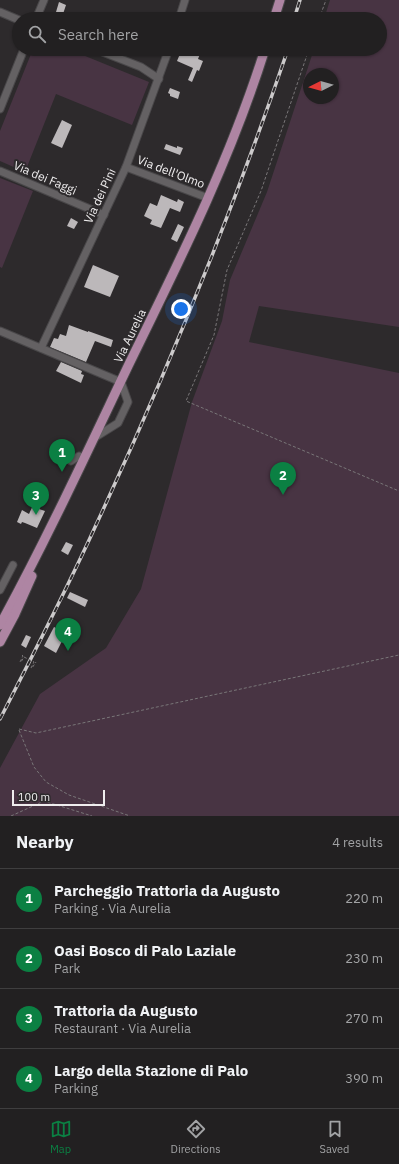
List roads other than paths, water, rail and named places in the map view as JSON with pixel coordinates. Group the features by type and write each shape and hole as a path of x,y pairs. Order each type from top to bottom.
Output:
{"main road":[{"path":"276,12 280,0"},
{"name":"Via Aurelia","path":"0,625 2,615 49,532 183,254 238,127 263,56"},
{"path":"0,642 25,592 49,532"}],"street":[{"path":"39,12 44,0"},
{"path":"181,12 185,0"},
{"path":"0,12 12,17"},
{"path":"0,109 21,56"},
{"path":"113,56 141,67 159,79"},
{"name":"Via dei Pini","path":"41,348 126,167 167,56"},
{"name":"Via dell'Olmo","path":"126,167 208,198"},
{"name":"Via dei Faggi","path":"0,171 104,215"},
{"path":"0,331 120,382 128,402 118,423 93,439"},
{"path":"71,461 79,456 84,458"},
{"path":"0,590 13,564"}],"railway":[{"path":"296,12 300,0"},
{"path":"0,719 73,574 149,408 222,230 286,56"}],"place":[{"name":"Parcheggio Trattoria da Augusto","path":"62,472"},
{"name":"Oasi Bosco di Palo Laziale","path":"283,495"},
{"name":"Trattoria da Augusto","path":"36,515"},
{"name":"Largo della Stazione di Palo","path":"68,651"}]}
